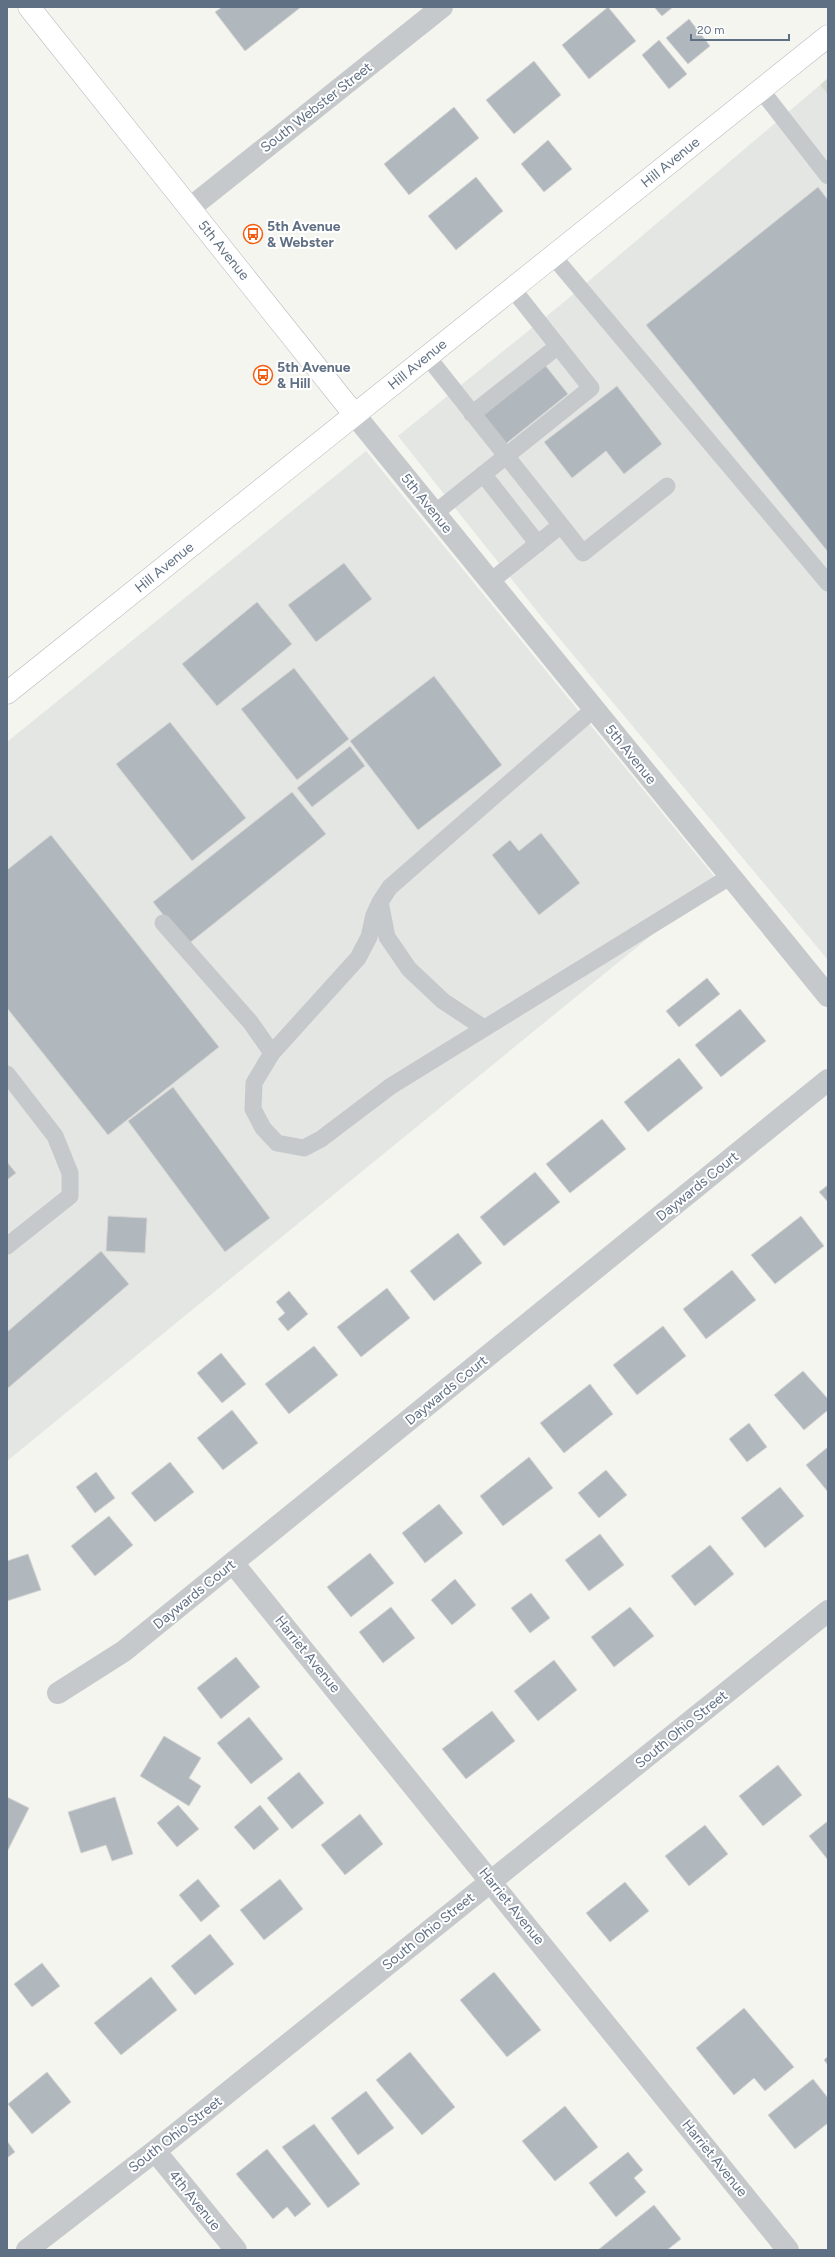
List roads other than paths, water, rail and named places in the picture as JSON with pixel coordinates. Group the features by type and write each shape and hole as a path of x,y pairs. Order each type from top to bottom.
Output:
{"main road":[{"name":"5th Avenue","path":"29,7 354,414"},
{"name":"Hill Avenue","path":"7,693 828,36"}],"street":[{"name":"South Webster Street","path":"190,208 442,7"},
{"name":"5th Avenue","path":"354,414 828,996"},
{"name":"Daywards Court","path":"58,1692 96,1670 124,1651 828,1080"},
{"name":"Harriet Avenue","path":"234,1563 492,1881 788,2250"},
{"name":"South Ohio Street","path":"27,2250 155,2151 828,1611"},
{"name":"4th Avenue","path":"155,2151 236,2250"}],"lane":[{"path":"761,90 828,176"},
{"path":"553,256 828,583"},
{"path":"435,513 591,388 512,288"},
{"path":"472,414 558,346"},
{"path":"427,356 583,553 667,486"},
{"path":"483,474 538,544"},
{"path":"491,581 561,525"},
{"path":"594,709 390,887 380,902 374,915 369,937 358,958 272,1053 254,1082 253,1109 263,1128 277,1142 304,1148 321,1139 390,1086 731,876"},
{"path":"380,902 387,936 409,969 443,1001 484,1028"},
{"path":"163,923 251,1023 272,1053"},
{"path":"7,1074 55,1136 70,1173 70,1196 7,1246"}],"place":[{"name":"5th Avenue & Webster","path":"253,234"},
{"name":"5th Avenue & Hill","path":"263,375"}]}
